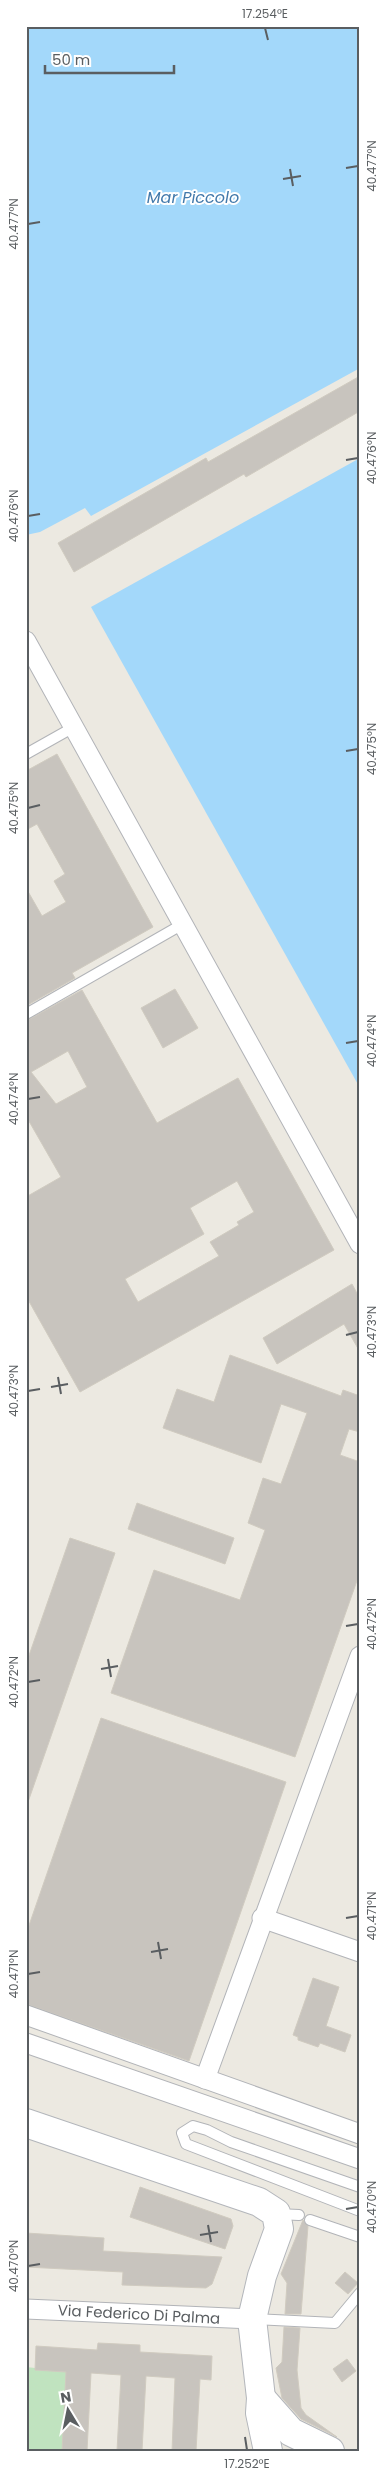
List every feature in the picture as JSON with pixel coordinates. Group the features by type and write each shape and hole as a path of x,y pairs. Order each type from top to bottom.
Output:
{"main road":[{"path":"26,2123 259,2202 287,2214 279,2229 262,2276 252,2319 261,2398 260,2413 268,2451"},
{"path":"261,2398 291,2432 330,2451"}],"street":[{"path":"26,641 360,1244"},
{"path":"205,2079 262,1918 360,1656"},
{"path":"262,1918 360,1952"},
{"path":"26,2015 360,2134"},
{"path":"26,2043 360,2159"},
{"name":"Via Federico Di Palma","path":"26,2309 252,2319"}],"lane":[{"path":"26,754 74,727"},
{"path":"26,1014 183,924"},
{"path":"360,2187 231,2142 207,2130 193,2126 182,2133 186,2144 360,2211"},
{"path":"310,2220 360,2237"},
{"path":"252,2319 335,2323 360,2292"}],"green space":[{"path":"26,2367 35,2368 35,2370 84,2373 62,2451 26,2451"}],"water":[{"name":"Mar Piccolo","path":"26,26 360,26 360,368 91,516 85,508 40,532 26,535"},
{"path":"360,458 360,1088 91,607"}],"building":[{"path":"360,376 360,411 246,477 244,474 74,572 58,543 206,458 208,462"},
{"path":"57,754 153,927 72,973 75,978 26,1006 26,888 42,916 66,902 54,881 65,874 37,824 26,830 26,771"},
{"path":"175,989 198,1028 163,1048 141,1008"},
{"path":"82,990 157,1123 238,1078 334,1250 80,1392 26,1296 26,1197 61,1177 26,1116 26,1021","holes":["68,1051 87,1087 56,1104 31,1072","237,1181 254,1212 237,1222 239,1225 210,1242 219,1256 138,1302 125,1279 204,1234 190,1208"]},
{"path":"352,1284 360,1299 360,1352 344,1324 277,1364 263,1338"},
{"path":"230,1355 341,1396 343,1390 360,1396 360,1432 349,1429 340,1455 360,1462 360,1572 295,1757 111,1693 154,1570 240,1600 265,1530 248,1523 263,1478 281,1484 307,1413 281,1404 261,1463 163,1428 177,1389 214,1402"},
{"path":"137,1503 234,1538 225,1564 128,1529"},
{"path":"70,1538 115,1553 28,1802 26,1801 26,1664"},
{"path":"101,1718 286,1782 189,2061 26,2004 26,1934"},
{"path":"313,1978 339,1987 326,2026 351,2035 345,2052 320,2043 318,2047 298,2040 298,2037 293,2035"},
{"path":"140,2187 231,2219 233,2226 225,2249 130,2217"},
{"path":"303,2220 308,2226 301,2314 285,2314 287,2283 281,2274"},
{"path":"26,2233 104,2238 103,2251 222,2257 212,2284 206,2288 122,2285 123,2272 26,2267"},
{"path":"345,2272 358,2283 348,2294 335,2283"},
{"path":"284,2327 300,2328 297,2370 301,2408 306,2415 337,2437 301,2419 282,2398 276,2368 282,2362"},
{"path":"98,2343 140,2345 140,2352 212,2356 211,2380 200,2379 196,2451 172,2451 175,2378 146,2376 142,2451 117,2451 121,2375 91,2373 87,2451 62,2451 66,2372 35,2370 36,2346 97,2350"},
{"path":"347,2359 356,2371 342,2382 333,2369"}]}
